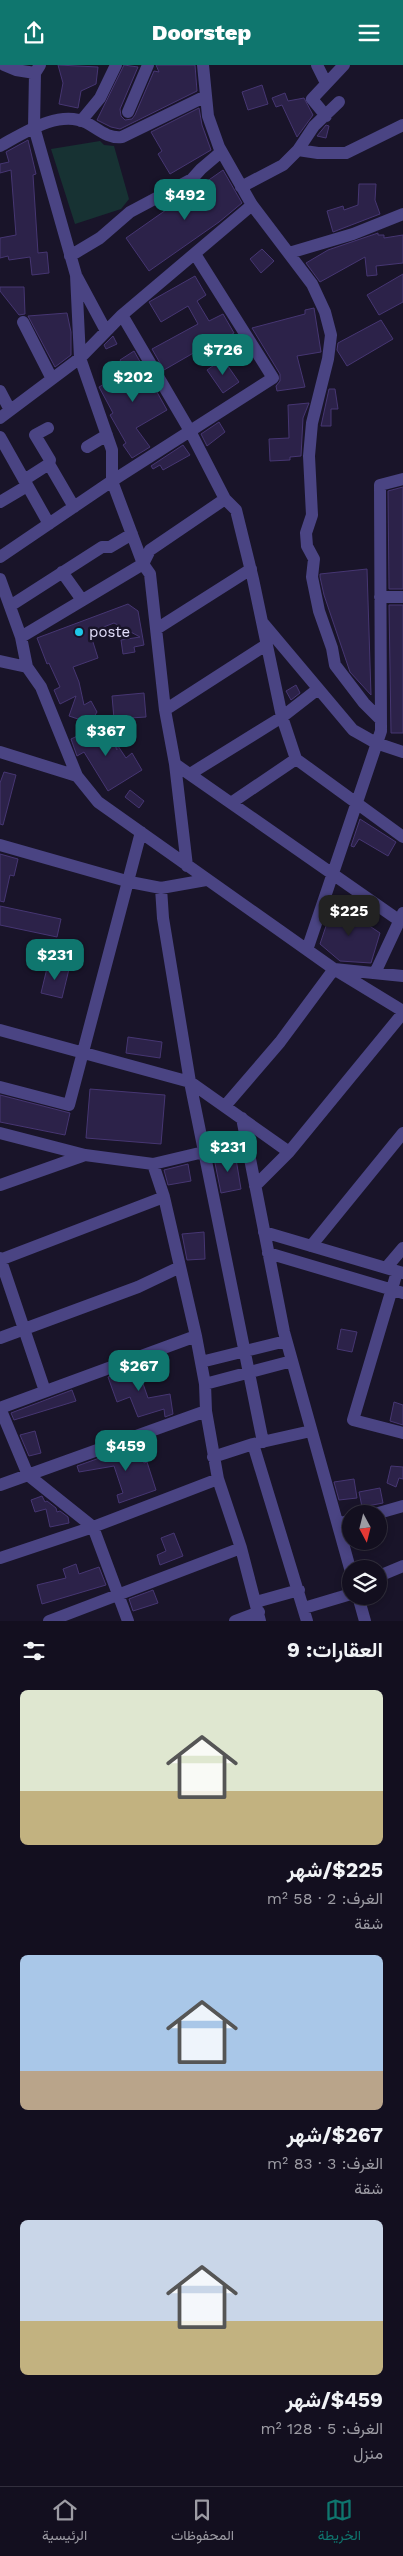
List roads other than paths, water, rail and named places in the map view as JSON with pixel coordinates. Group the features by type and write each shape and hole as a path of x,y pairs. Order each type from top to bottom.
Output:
{"street":[{"path":"4,65 16,70 38,69 34,127 76,275 106,331"},
{"path":"81,121 100,99 116,65"},
{"path":"128,112 148,65"},
{"path":"203,65 208,116 222,152 252,205 312,284 325,312 331,335 328,359 312,423 309,456 312,515 306,533 307,546 314,559 312,577 319,611 332,648 335,665 364,703 381,720"},
{"path":"317,65 326,83"},
{"path":"326,116 312,99 344,65"},
{"path":"0,146 34,127 69,119 81,121 108,136 122,137 206,96"},
{"path":"241,187 284,165 298,150 314,126 340,102"},
{"path":"298,150 318,153 346,153 403,125"},
{"path":"70,257 100,238 130,212 192,179 222,152"},
{"path":"0,391 5,414 80,358 122,315 252,205"},
{"path":"289,253 354,233 403,214"},
{"path":"0,557 112,481 273,378 194,254"},
{"path":"76,275 80,358 112,450 112,481 143,564 150,574 158,628 165,710 175,764 187,866"},
{"path":"122,315 190,431 225,499 236,510 251,569 282,717 296,759 403,837"},
{"path":"23,322 52,379"},
{"path":"48,428 36,435 50,460 49,464 74,507"},
{"path":"87,447 107,435"},
{"path":"0,437 49,524"},
{"path":"0,503 49,464"},
{"path":"307,950 381,731 380,485 403,479"},
{"path":"21,637 143,564 150,550 225,499"},
{"path":"10,607 102,547 110,547 132,534"},
{"path":"158,628 251,569"},
{"path":"62,573 82,600"},
{"path":"0,579 21,637 27,667 41,687 77,776 98,802 334,969 403,1012 289,1152 255,1186"},
{"path":"380,597 403,597"},
{"path":"262,621 353,730 376,743 403,752"},
{"path":"165,710 266,645"},
{"path":"0,661 27,667"},
{"path":"190,774 282,717 318,689"},
{"path":"376,743 403,743"},
{"path":"0,752 77,776"},
{"path":"231,803 296,759"},
{"path":"175,764 400,923 375,973"},
{"path":"0,1087 69,1105 130,882 141,833"},
{"path":"0,845 130,882 161,888 206,880"},
{"path":"161,888 163,918 190,1082 249,1372 258,1443 305,1615 342,1599"},
{"path":"334,969 403,976"},
{"path":"225,1107 280,1042 334,969"},
{"path":"0,1030 190,1082 289,1152"},
{"path":"242,1119 286,1341 348,1560"},
{"path":"0,1133 85,1155 153,1164 246,1142"},
{"path":"311,1246 403,1133"},
{"path":"0,1185 85,1155"},
{"path":"153,1164 164,1197 206,1384 206,1411 218,1479 241,1548 258,1612"},
{"path":"45,1391 0,1259 164,1197"},
{"path":"264,1232 395,1271"},
{"path":"403,1248 395,1271 397,1291 353,1420 403,1433"},
{"path":"268,1253 397,1291"},
{"path":"0,1338 138,1287 180,1267"},
{"path":"128,1621 94,1527 28,1475 0,1408 196,1336"},
{"path":"201,1362 286,1341"},
{"path":"206,1384 292,1361"},
{"path":"0,1485 206,1411"},
{"path":"214,1457 258,1443 311,1431"},
{"path":"0,1558 94,1527 218,1479"},
{"path":"388,1510 403,1506"},
{"path":"338,1524 342,1523"},
{"path":"49,1621 119,1596 164,1576 241,1548"},
{"path":"387,1573 403,1567"},
{"path":"235,1621 258,1612 298,1590"},
{"path":"361,1605 365,1621"}],"place":[{"name":"poste","path":"79,632"}]}
